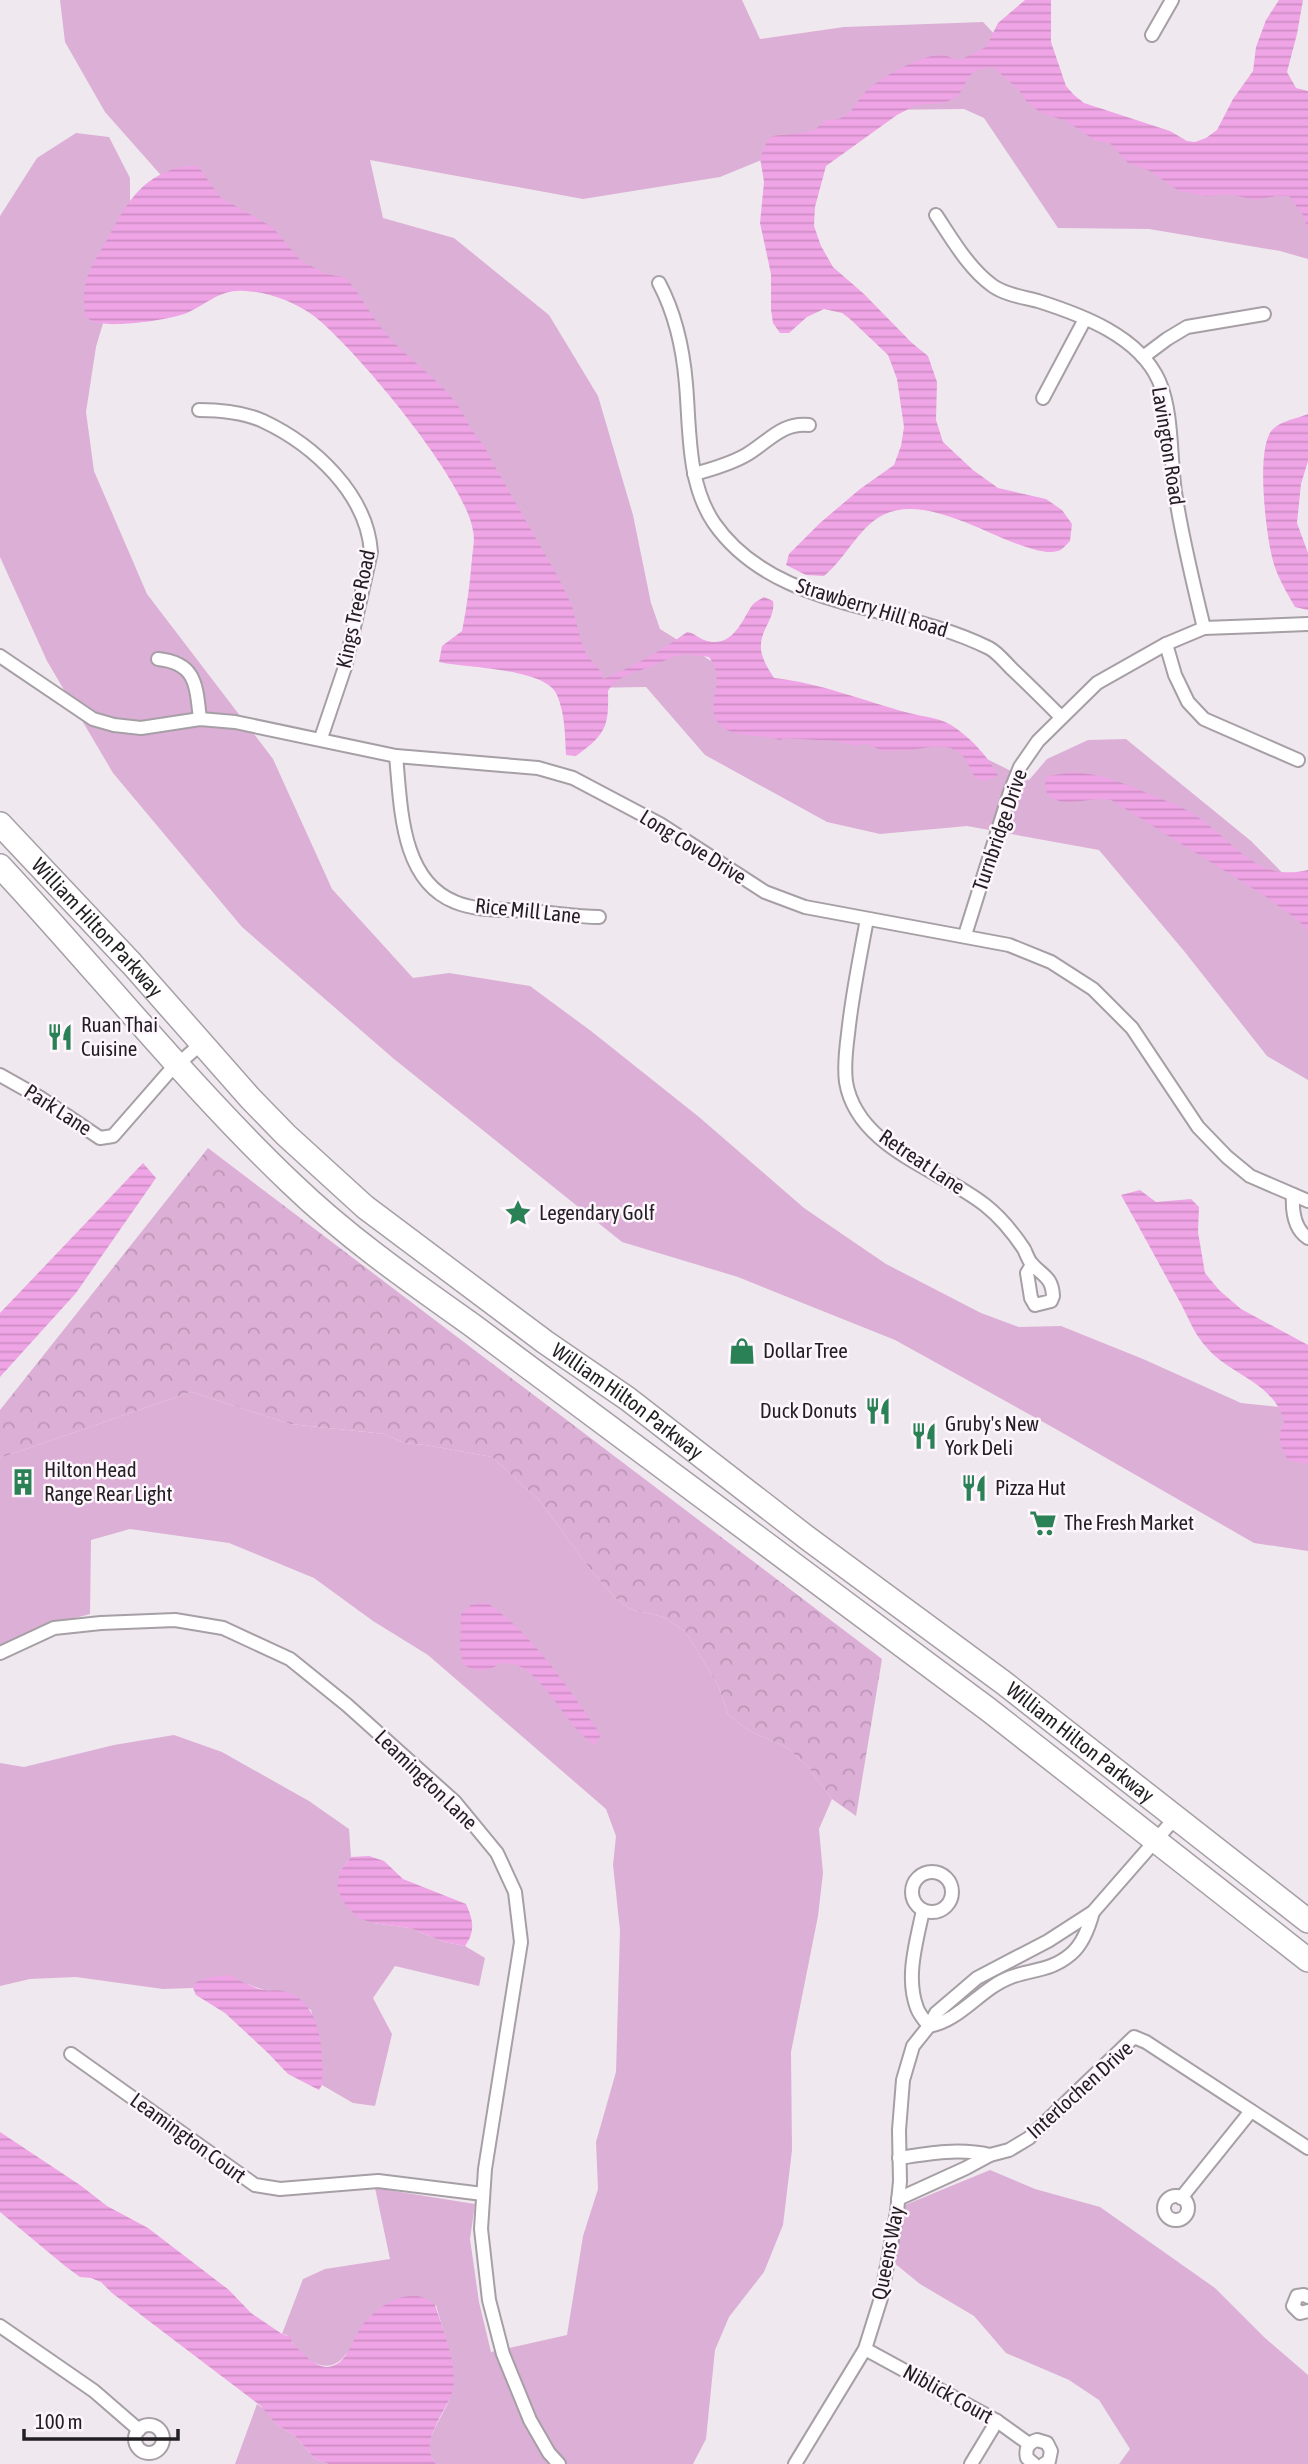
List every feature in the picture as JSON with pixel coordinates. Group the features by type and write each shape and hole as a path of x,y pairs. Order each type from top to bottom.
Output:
{"highway":[{"name":"William Hilton Parkway","path":"0,824 203,1042 250,1098 365,1207 1004,1683 1308,1921"},
{"name":"William Hilton Parkway","path":"0,866 177,1064 293,1186 393,1268 989,1710 1308,1960"},
{"path":"177,1064 203,1062 286,1135"},
{"path":"472,1325 596,1391 613,1390"}],"street":[{"path":"1152,35 1172,0"},
{"name":"Lavington Road","path":"936,215 977,272 993,286 1109,330 1143,357 1159,382 1166,408 1179,517 1203,628"},
{"name":"Strawberry Hill Road","path":"659,283 675,319 681,346 694,474 701,498 713,521 732,547 761,569 797,587 959,635 992,649 1062,717"},
{"path":"1143,357 1187,327 1264,314"},
{"path":"1043,398 1085,319"},
{"name":"Kings Tree Road","path":"199,410 240,414 261,420 282,432 347,485 364,517 371,552 345,667 321,738"},
{"path":"694,474 726,465 784,428 797,424 809,425"},
{"name":"Turnbridge Drive","path":"965,935 1020,766 1038,741 1097,683 1166,644 1203,628 1308,624"},
{"path":"1166,644 1175,674 1188,702 1204,719 1298,760"},
{"name":"Long Cove Drive","path":"0,656 93,719 114,725 141,728 200,719 236,722 396,756 538,768 573,778 660,824 765,892 805,907 1009,944 1051,962 1093,989 1132,1028 1198,1127 1227,1157 1251,1176 1308,1200"},
{"path":"158,659 173,660 184,666 193,677 200,719"},
{"name":"Rice Mill Lane","path":"396,756 403,824 411,853 421,872 436,890 454,902 472,906 535,911 568,917 599,917"},
{"name":"Retreat Lane","path":"867,919 852,1001 847,1047 846,1082 856,1107 886,1143 987,1206 1023,1248 1032,1265"},
{"name":"Park Lane","path":"0,1075 39,1097 100,1138 113,1136 177,1064 203,1042"},
{"path":"1293,1195 1295,1222 1302,1234 1308,1238"},
{"name":"Leamington Lane","path":"0,1653 54,1628 175,1620 223,1628 290,1660 347,1705 455,1802 497,1853 515,1892 521,1942 485,2169 481,2229 488,2300 503,2354 530,2420 559,2464"},
{"name":"Queens Way","path":"794,2464 865,2349 881,2298 893,2242 898,2199 903,2080 913,2046 936,2013 977,1978 1048,1941 1093,1912 1176,1817"},
{"path":"923,1910 914,1953 913,1980 917,2007 929,2026"},
{"name":"Queens Way","path":"929,2026 943,2024 974,1999 1011,1977 1040,1971 1059,1963 1073,1953 1088,1929 1093,1912"},
{"name":"Interlochen Drive","path":"898,2199 990,2155 1009,2150 1029,2138 1134,2037 1146,2042 1308,2148"},
{"name":"Leamington Court","path":"71,2054 255,2185 280,2189 378,2181 483,2194"},
{"path":"1181,2198 1251,2111"},
{"name":"Interlochen Drive","path":"899,2158 950,2151 972,2151 990,2155"},
{"path":"1308,2296 1297,2296 1293,2306 1300,2313 1308,2311"},
{"path":"0,2326 94,2391 139,2430"},
{"name":"Niblick Court","path":"865,2349 998,2421 1029,2444 1042,2440 1050,2446 1051,2456 1044,2464"},
{"path":"971,2464 998,2421"},
{"path":"1029,2444 1026,2454 1034,2464"}],"green space":[{"path":"60,0 742,0 760,39 844,27 983,22 1014,55 1088,123 1160,149 1308,134 1308,259 1280,251 1149,229 1058,228 984,118 964,109 883,110 720,177 583,199 370,160 383,218 454,238 549,315 598,396 633,515 651,603 660,629 740,679 933,732 1029,780 1047,759 1088,740 1126,739 1251,841 1308,899 1308,1080 1267,1056 1099,850 967,826 880,834 827,822 705,755 646,687 587,688 414,391 205,225 105,112 65,42"},
{"path":"76,133 109,137 130,178 130,232 96,347 86,412 94,471 147,594 273,759 332,889 413,978 449,973 530,986 699,1117 804,1208 886,1264 981,1313 1019,1327 1061,1326 1241,1403 1308,1410 1308,1551 1254,1543 895,1340 738,1277 622,1242 394,1059 242,927 113,773 47,661 0,557 0,216 37,158"},
{"path":"208,1148 882,1659 856,1816 832,1799 809,1768 786,1747 749,1731 728,1714 718,1685 685,1631 663,1617 630,1609 614,1597 540,1501 492,1457 404,1443 385,1434 290,1424 191,1392 0,1458 0,1410"},
{"path":"191,1392 290,1424 385,1434 404,1443 492,1457 540,1501 614,1597 630,1609 663,1617 685,1631 718,1685 728,1714 749,1731 786,1747 809,1768 832,1799 819,1829 823,1873 818,1916 791,2052 792,2150 783,2225 764,2272 729,2317 715,2350 706,2439 693,2464 436,2464 431,2456 431,2439 450,2397 453,2374 436,2305 330,2365 322,2365 306,2357 287,2335 282,2334 303,2279 325,2269 390,2259 375,2188 475,2204 470,2239 479,2302 491,2352 567,2335 583,2236 598,2189 596,2142 616,2072 620,1930 613,1865 616,1836 606,1809 428,1655 373,1621 314,1578 229,1543 130,1529 91,1540 90,1614 45,1626 0,1646 0,1458"},
{"path":"174,1735 222,1752 309,1801 349,1829 351,1857 340,1871 373,1923 410,1928 444,1942 465,1946 485,1958 479,1986 395,1966 373,1998 392,2034 375,2106 353,2103 322,2085 321,2050 311,2010 282,1991 264,1990 247,1984 197,1982 193,1988 163,1989 76,1977 30,1979 0,1986 0,1763 24,1767 114,1745"},
{"path":"990,2170 1035,2189 1100,2207 1215,2288 1265,2338 1308,2375 1308,2464 1119,2464 1130,2449 1099,2400 1069,2380 1006,2353 974,2316 920,2284 893,2262 905,2205"},
{"path":"257,2404 268,2412 276,2424 295,2436 315,2459 329,2464 235,2464"}],"shaded area":[{"path":"1025,0 1051,0 1051,42 1066,86 1074,95 1084,103 1195,142 1217,130 1233,99 1253,71 1256,47 1266,20 1279,0 1303,0 1287,72 1296,88 1308,91 1308,229 1303,215 1289,196 1255,200 1229,194 1206,196 1179,191 1150,171 1128,163 1110,143 1096,141 1066,121 1041,113 993,67 973,72 958,96 944,103 916,105 897,115 826,166 815,207 814,226 821,246 833,267 928,356 937,382 936,420 943,442 973,470 998,488 1046,499 1062,510 1072,524 1070,541 1058,551 1042,551 936,513 917,509 900,510 874,520 824,576 806,575 786,565 789,554 860,489 894,465 904,427 897,379 888,355 850,319 842,313 824,309 807,317 789,333 780,333 773,323 771,274 760,223 764,182 760,158 768,139 814,130 826,120 843,117 865,92 904,66 932,56 943,55 960,60 986,47 998,23"},
{"path":"185,166 198,166 220,197 272,227 301,261 327,274 346,278 387,335 456,402 558,577 572,606 586,654 602,673 603,679 646,658 687,632 707,641 716,642 729,637 754,604 764,597 773,601 773,607 763,634 761,649 774,678 826,688 946,722 972,741 998,776 983,781 975,778 966,760 951,748 937,746 883,751 865,743 857,746 835,741 780,740 731,732 718,723 715,717 717,679 712,662 709,657 688,655 671,658 629,674 612,685 608,691 608,713 604,729 594,742 576,756 566,755 562,710 557,695 550,686 522,674 439,662 442,646 462,631 474,541 466,509 451,481 407,417 333,333 314,316 290,302 263,293 245,291 228,292 187,313 156,320 106,324 94,322 85,316 84,290 89,272 131,199 148,182"},
{"path":"1308,414 1308,461 1301,484 1297,523 1308,553 1308,610 1295,607 1274,564 1265,510 1263,471 1264,453 1273,429"},
{"path":"1073,772 1131,786 1182,808 1207,824 1258,865 1289,872 1308,870 1308,931 1265,896 1111,800 1070,802 1054,799 1047,794 1045,781 1048,776"},
{"path":"143,1163 156,1178 76,1293 0,1377 0,1313"},
{"path":"1140,1190 1156,1202 1191,1199 1199,1207 1198,1232 1205,1273 1219,1290 1241,1309 1308,1345 1308,1464 1288,1460 1280,1442 1284,1422 1272,1398 1218,1358 1196,1333 1121,1195"},
{"path":"486,1602 520,1630 563,1681 601,1735 594,1745 575,1728 536,1678 523,1668 500,1663 487,1670 478,1670 463,1664 460,1650 461,1614 471,1605"},
{"path":"369,1856 384,1861 403,1879 466,1904 472,1925 471,1935 465,1946 444,1942 410,1928 358,1918 345,1904 337,1888 340,1871 351,1857"},
{"path":"229,1975 260,1989 286,1992 307,2007 314,2018 321,2044 322,2085 319,2090 288,2074 225,2013 196,1995 193,1988 196,1982"},
{"path":"0,2132 107,2206 148,2228 229,2290 251,2313 291,2337 292,2343 313,2362 322,2366 334,2366 339,2362 348,2352 361,2327 385,2305 406,2296 426,2298 435,2305 448,2347 454,2380 450,2398 432,2436 431,2455 436,2464 329,2464 315,2459 295,2436 276,2424 261,2406 101,2282 80,2277 65,2266 0,2212"}],"place":[{"name":"Ruan Thai Cuisine","path":"60,1037"},
{"name":"Legendary Golf","path":"518,1213"},
{"name":"Dollar Tree","path":"742,1351"},
{"name":"Duck Donuts","path":"878,1411"},
{"name":"Gruby's New York Deli","path":"924,1436"},
{"name":"Hilton Head Range Rear Light","path":"23,1482"},
{"name":"Pizza Hut","path":"974,1488"},
{"name":"The Fresh Market","path":"1043,1523"}]}
